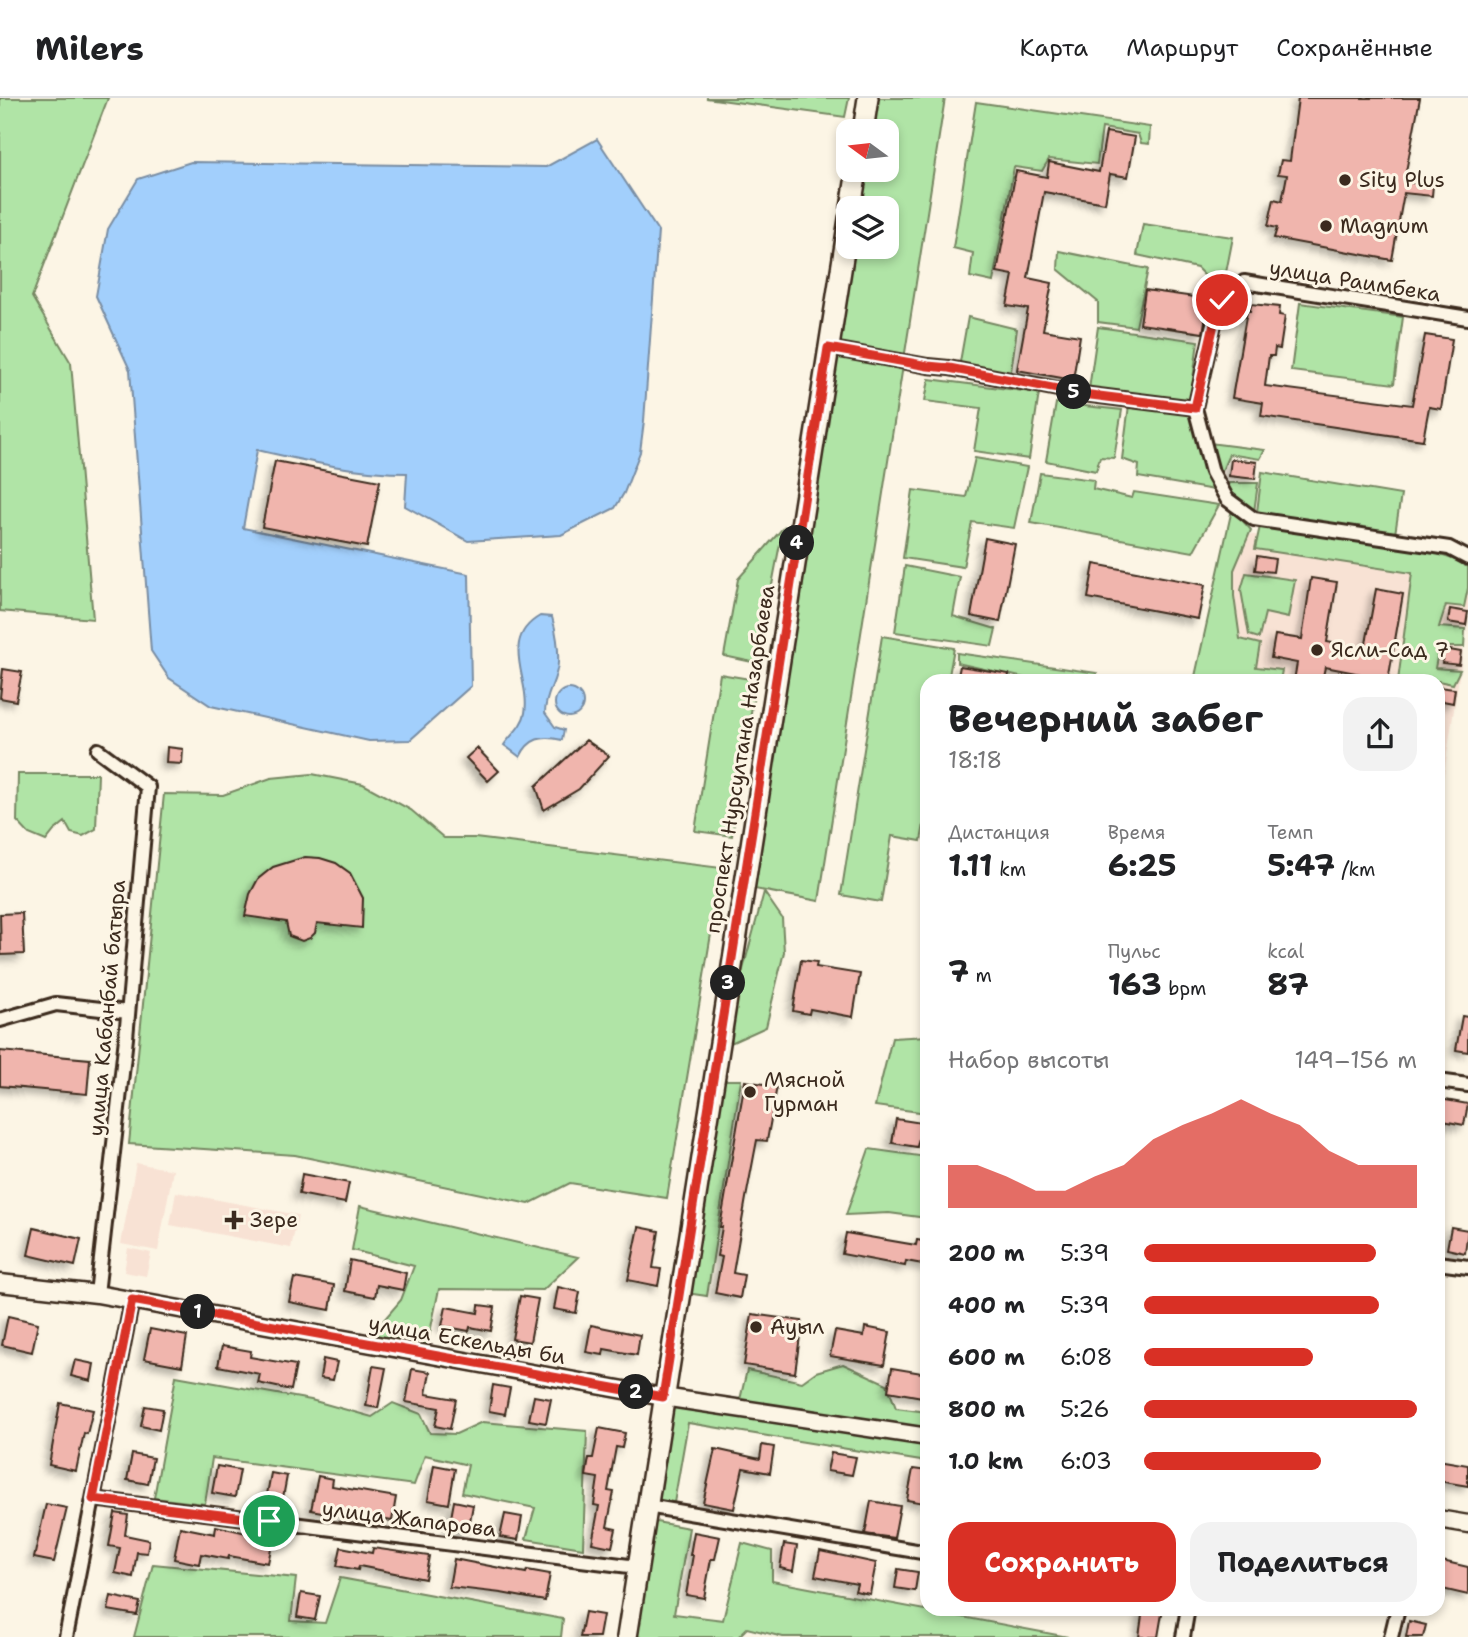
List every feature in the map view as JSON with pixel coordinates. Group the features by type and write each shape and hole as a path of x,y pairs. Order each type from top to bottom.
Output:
{"main road":[{"path":"865,119 868,98"},
{"name":"проспект Нурсултана Назарбаева","path":"627,1637 842,259"}],"street":[{"name":"улица Раимбека","path":"1195,408 1219,302 1244,282 1468,318"},
{"path":"828,348 1083,394 1195,408 1212,472 1227,499 1254,519 1449,548 1468,558"},
{"name":"улица Кабанбай батыра","path":"97,1294 128,1012 148,787 98,750"},
{"path":"0,1020 56,1004 128,1012"},
{"path":"1445,1082 1468,1085"},
{"path":"1445,1264 1468,1267"},
{"name":"улица Ескельды би","path":"0,1283 97,1294 663,1397 920,1436"},
{"path":"66,1637 132,1300"},
{"name":"улица Жапарова","path":"93,1499 637,1567"},
{"path":"647,1506 920,1552"},
{"path":"1445,1520 1468,1524"},
{"path":"1183,1637 1187,1616"},
{"path":"1391,1637 1396,1616"}],"shaded area":[{"path":"1236,532 1468,570 1468,619 1445,767 1445,674 1214,674"},
{"path":"136,1163 173,1170 158,1251 121,1244"},
{"name":"Зере","path":"176,1192 298,1215 291,1248 170,1225"},
{"path":"128,1248 151,1253 146,1276 124,1272"}],"green space":[{"path":"0,98 108,98 32,297 71,363 93,619 0,611"},
{"path":"706,98 849,98 845,117"},
{"path":"868,98 945,98 819,901 744,887 847,259 899,259 899,196 853,196 855,182 900,182 900,119 865,119"},
{"path":"976,102 1150,127 1149,144 1141,143 1138,134 1102,128 1097,164 1049,159 1042,171 1014,167 993,282 970,277 973,253 953,248"},
{"path":"1143,224 1233,237 1222,293 1197,268 1137,255"},
{"path":"1059,251 1148,269 1136,327 1098,322 1098,302 1058,269"},
{"path":"1300,303 1403,317 1394,384 1291,371"},
{"path":"968,317 1017,329 1010,379 958,373"},
{"path":"1098,327 1198,341 1190,403 1089,389"},
{"path":"929,379 1039,393 1029,459 974,451 981,408 925,401"},
{"path":"1056,403 1122,410 1114,458 1100,457 1096,471 1046,461"},
{"path":"1129,405 1189,412 1214,490 1138,477 1139,465 1122,459"},
{"path":"1209,443 1265,450 1260,459 1229,454 1220,476"},
{"path":"975,458 1027,467 1014,528 972,522 963,567 903,558 913,490 966,497"},
{"path":"1262,472 1401,495 1395,534 1257,512"},
{"path":"1040,473 1094,480 1093,489 1132,498 1134,492 1219,505 1193,552 1031,523"},
{"path":"1221,483 1258,483 1254,512"},
{"path":"1232,509 1251,530 1234,570 1234,596 1240,639 1260,644 1256,667 1282,670 1281,674 1196,674"},
{"path":"1260,526 1425,550 1468,564 1468,588 1464,607 1446,605 1439,627 1465,629 1464,647 1439,647 1435,668 1460,670 1453,684 1445,682 1445,674 1399,674 1412,573 1255,549"},
{"path":"783,528 757,663 724,656 738,579"},
{"path":"905,566 960,577 953,616 996,629 992,646 895,632"},
{"path":"1246,573 1295,580 1288,618 1265,613 1259,638 1249,635 1241,590"},
{"path":"882,636 954,648 949,674 920,674 920,841 892,836 881,902 841,895"},
{"path":"957,653 1097,673 1006,674 957,663"},
{"path":"720,674 756,680 732,836 695,831"},
{"path":"18,774 98,774 96,829 83,836 71,833 65,822 46,841 29,834 17,821"},
{"path":"312,774 363,784 411,810 444,838 475,838 722,868 667,1198 570,1183 529,1204 295,1155 129,1144 164,794 223,795 271,778"},
{"path":"764,892 782,918 784,952 766,1027 722,1047"},
{"path":"920,1036 920,1112 875,1106 892,1038"},
{"path":"719,1080 741,1080 707,1296 686,1293"},
{"path":"869,1149 920,1156 920,1217 889,1213 846,1215"},
{"path":"360,1206 578,1257 543,1290 439,1289 427,1347 370,1336 401,1300 414,1266 352,1250"},
{"path":"843,1364 887,1384 896,1408 920,1411 920,1433 739,1404 747,1370 802,1382 816,1372"},
{"path":"176,1376 311,1400 372,1417 393,1403 421,1414 430,1433 456,1434 482,1422 587,1431 583,1548 526,1539 535,1508 462,1493 468,1465 425,1455 414,1485 212,1458 205,1504 154,1498"},
{"path":"668,1404 920,1444 920,1461 688,1423 674,1503 651,1501"},
{"path":"651,1521 689,1528 674,1614 723,1620 742,1543 772,1551 772,1581 920,1609 920,1616 957,1616 1068,1637 783,1637 747,1628 738,1637 631,1637"},
{"path":"153,1564 296,1578 291,1621 325,1623 340,1578 563,1619 561,1637 134,1637"}],"water":[{"path":"597,139 658,231 640,452 624,493 615,508 561,535 468,541 405,506 407,473 350,469 257,450 243,528 469,574 471,686 410,740 369,741 211,706 169,678 151,651 130,370 96,296 108,229 138,179 191,162 546,167"},
{"path":"540,616 552,617 558,652 557,670 545,713 555,727 564,730 562,740 542,738 532,742 520,757 504,745 519,726 525,713 526,700 518,648 521,636"},
{"path":"569,689 579,693 583,703 579,713 569,717 559,713 555,703 559,693"}],"building":[{"name":"Sity Plus","path":"1298,98 1420,98 1404,182 1433,185 1432,196 1404,193 1392,260 1274,238 1277,228 1268,226 1274,199 1282,201 1287,175 1278,174 1281,160 1290,161"},
{"path":"1106,132 1135,137 1128,177 1110,174 1105,203 1044,192 1028,278 1052,283 1043,330 1080,336 1073,380 1017,370 1028,309 1007,306 1013,275 997,272 1016,171 1047,177 1049,162 1099,172"},
{"path":"1145,290 1209,299 1203,333 1140,324"},
{"path":"1251,304 1280,307 1279,315 1285,316 1280,349 1275,348 1274,356 1269,356 1265,386 1412,405 1425,335 1452,339 1441,409 1429,407 1423,440 1261,416 1263,403 1232,398 1247,311 1250,311"},
{"path":"1231,459 1257,462 1255,479 1229,476"},
{"path":"275,461 380,481 367,547 262,527"},
{"path":"985,538 1015,544 1000,622 971,616"},
{"path":"1257,556 1275,559 1273,572 1255,570"},
{"path":"1094,564 1205,585 1198,619 1088,598"},
{"path":"1311,578 1337,582 1327,642 1365,649 1376,589 1403,594 1389,674 1361,674 1325,667 1324,674 1295,674 1297,663 1271,658 1275,635 1302,639"},
{"path":"1450,609 1468,612 1466,625 1448,622"},
{"path":"1444,649 1461,652 1459,665 1442,663"},
{"path":"960,666 1009,674 958,674"},
{"path":"3,669 22,672 16,701 0,698"},
{"path":"1445,688 1455,689 1453,703 1445,701"},
{"path":"586,740 609,756 579,789 544,810 536,786"},
{"path":"167,747 183,749 182,764 166,763"},
{"path":"477,748 499,771 488,781 466,758"},
{"path":"305,857 336,863 350,873 363,898 362,928 317,923 315,933 302,941 289,936 286,922 245,916 250,894 258,879 273,867"},
{"path":"22,913 24,954 1,955 0,914"},
{"path":"801,960 817,962 816,967 860,974 853,1017 810,1009 809,1014 793,1011"},
{"path":"1462,1016 1468,1017 1468,1052 1456,1050"},
{"path":"0,1051 90,1059 87,1094 0,1086"},
{"path":"745,1081 777,1086 767,1141 757,1140 746,1198 733,1273 744,1275 740,1298 715,1293 722,1257 717,1256 720,1227"},
{"path":"1445,1100 1468,1104 1464,1125 1445,1121"},
{"path":"896,1119 920,1123 917,1147 892,1143"},
{"path":"302,1174 349,1183 345,1203 299,1194"},
{"path":"639,1227 659,1231 653,1268 661,1269 658,1286 628,1280"},
{"path":"1451,1227 1468,1230 1465,1253 1447,1249"},
{"path":"34,1228 81,1239 75,1266 28,1255"},
{"path":"846,1233 916,1245 917,1240 920,1241 920,1264 906,1261 905,1266 842,1254"},
{"path":"350,1260 406,1273 403,1290 377,1285 375,1297 345,1291"},
{"path":"294,1278 334,1285 330,1310 289,1302"},
{"path":"558,1287 580,1292 576,1313 554,1309"},
{"path":"520,1296 538,1299 530,1342 512,1339"},
{"path":"479,1305 495,1307 491,1331 470,1327 469,1331 442,1326 446,1307 478,1313"},
{"path":"752,1314 802,1321 795,1373 744,1365"},
{"path":"8,1316 38,1323 32,1352 2,1345"},
{"path":"591,1325 640,1335 637,1355 604,1349 603,1355 586,1352"},
{"path":"865,1327 890,1332 884,1365 830,1356 835,1331 864,1336"},
{"path":"150,1329 187,1336 182,1366 144,1359"},
{"path":"222,1346 251,1351 250,1357 296,1365 291,1390 258,1383 260,1374 218,1366"},
{"path":"323,1359 337,1362 333,1380 320,1378"},
{"path":"75,1360 94,1364 91,1381 71,1376"},
{"path":"373,1366 386,1368 378,1408 366,1406"},
{"path":"892,1368 920,1373 920,1397 888,1391"},
{"path":"412,1369 430,1372 426,1394 456,1399 450,1429 435,1426 439,1408 406,1402"},
{"path":"493,1385 510,1388 505,1414 489,1411"},
{"path":"534,1396 551,1399 546,1423 529,1420"},
{"path":"60,1403 93,1410 87,1434 84,1433 76,1471 49,1465"},
{"path":"145,1406 163,1409 159,1430 141,1426"},
{"path":"599,1428 625,1433 622,1448 616,1447 608,1491 614,1492 607,1527 616,1529 612,1547 592,1543 599,1506 594,1505 598,1478 586,1476"},
{"path":"762,1445 774,1447 770,1473 743,1468 734,1509 703,1503 715,1449 760,1459"},
{"path":"831,1453 856,1457 852,1475 827,1471"},
{"path":"132,1454 153,1458 148,1484 127,1480"},
{"path":"1445,1461 1468,1465 1468,1486 1445,1482"},
{"path":"434,1465 455,1469 449,1504 428,1500"},
{"path":"217,1466 240,1470 235,1497 212,1493"},
{"path":"913,1469 920,1470 920,1502 907,1500"},
{"path":"271,1473 287,1476 282,1503 266,1500"},
{"path":"318,1476 333,1479 332,1486 396,1497 392,1521 327,1510 327,1513 311,1510"},
{"path":"454,1501 473,1505 468,1532 449,1529"},
{"path":"871,1501 900,1506 894,1538 865,1534"},
{"path":"46,1504 67,1508 54,1562 34,1558"},
{"path":"115,1513 128,1515 125,1535 149,1540 147,1553 137,1552 133,1577 115,1573 120,1548 109,1546"},
{"path":"505,1514 522,1517 518,1540 500,1537"},
{"path":"216,1526 273,1539 268,1563 201,1554 199,1564 174,1559 180,1527 215,1534"},
{"path":"694,1532 720,1537 715,1559 711,1559 704,1598 686,1595"},
{"path":"784,1544 797,1546 793,1571 780,1568"},
{"path":"341,1547 372,1553 373,1548 429,1556 425,1579 359,1566 358,1570 337,1566"},
{"path":"820,1551 876,1563 870,1594 855,1591 857,1584 815,1576"},
{"path":"454,1559 526,1573 527,1570 550,1574 545,1601 449,1587"},
{"path":"1445,1562 1468,1567 1468,1595 1445,1590"},
{"path":"898,1569 918,1572 915,1591 895,1588"},
{"path":"301,1593 320,1596 315,1620 297,1617"},
{"path":"111,1596 140,1602 137,1615 108,1610"},
{"path":"585,1612 603,1615 599,1637 580,1637"},
{"path":"1142,1616 1162,1616 1158,1637 1139,1637"},
{"path":"1409,1621 1426,1625 1423,1637 1406,1637"}],"place":[{"name":"Sity Plus","path":"1345,180"},
{"name":"Magnum","path":"1326,226"},
{"name":"Ясли-Сад 7","path":"1317,650"},
{"name":"Мясной Гурман","path":"750,1092"},
{"name":"Зере","path":"234,1220"},
{"name":"Ауыл","path":"756,1327"}],"route":[{"path":"269,1521 93,1499 132,1300 663,1397 828,348 1083,394 1195,408 1219,302 1222,300"}]}
